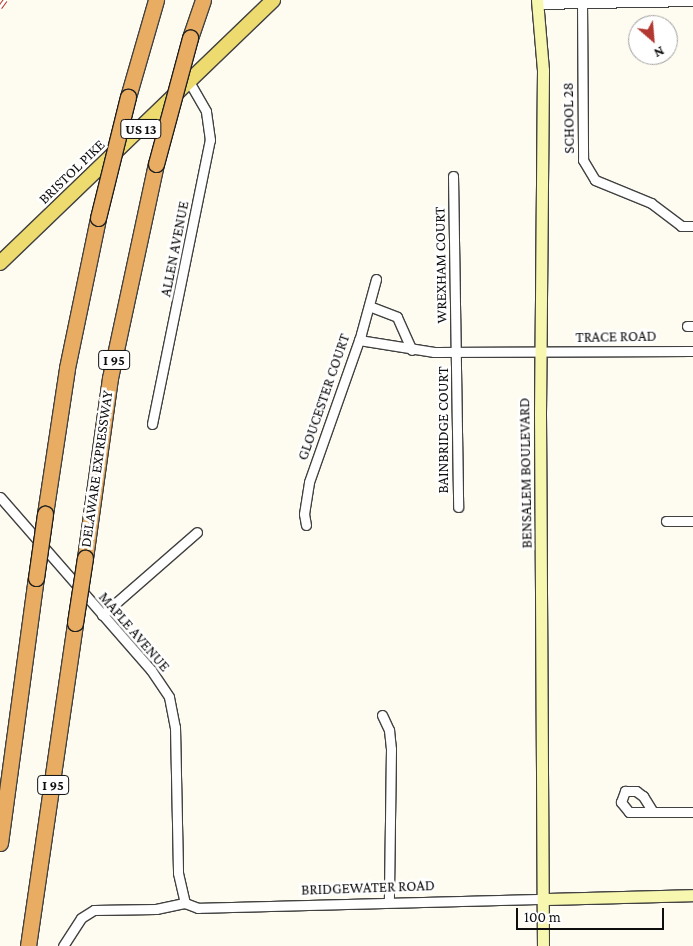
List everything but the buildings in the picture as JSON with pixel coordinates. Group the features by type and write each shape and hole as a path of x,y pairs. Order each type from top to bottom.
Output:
{"highway":[{"path":"0,843 67,368 98,218 128,97 156,0"},
{"name":"DELAWARE EXPRESSWAY","path":"28,946 110,378 156,164 190,38 203,0"}],"main road":[{"name":"BRISTOL PIKE","path":"0,263 190,83 273,0"},
{"name":"BENSALEM BOULEVARD","path":"537,2 543,70 540,354 543,946"},
{"name":"BRIDGEWATER ROAD","path":"543,899 693,896"}],"street":[{"path":"537,2 693,2"},
{"name":"SCHOOL 28","path":"582,2 583,160 594,180 651,203 681,226 693,226"},
{"name":"ALLEN AVENUE","path":"152,424 210,140 206,111 190,83"},
{"name":"WREXHAM COURT","path":"453,176 457,352"},
{"name":"GLOUCESTER COURT","path":"306,525 304,514 309,482 359,340 376,279"},
{"path":"369,306 397,317 412,350"},
{"name":"TRACE ROAD","path":"359,340 412,350 457,352 540,354 598,349 693,351"},
{"name":"BAINBRIDGE COURT","path":"457,352 458,507"},
{"name":"MAPLE AVENUE","path":"0,497 151,670 169,697 174,727 178,873 185,903"},
{"path":"666,521 693,521"},
{"path":"102,615 197,532"},
{"path":"382,715 389,730 391,749 389,901"},
{"path":"654,812 693,812"},
{"name":"BRIDGEWATER ROAD","path":"62,946 73,928 89,911 156,909 185,903 198,908 389,901 543,899"}],"railway":[{"path":"0,7 5,0"}]}
